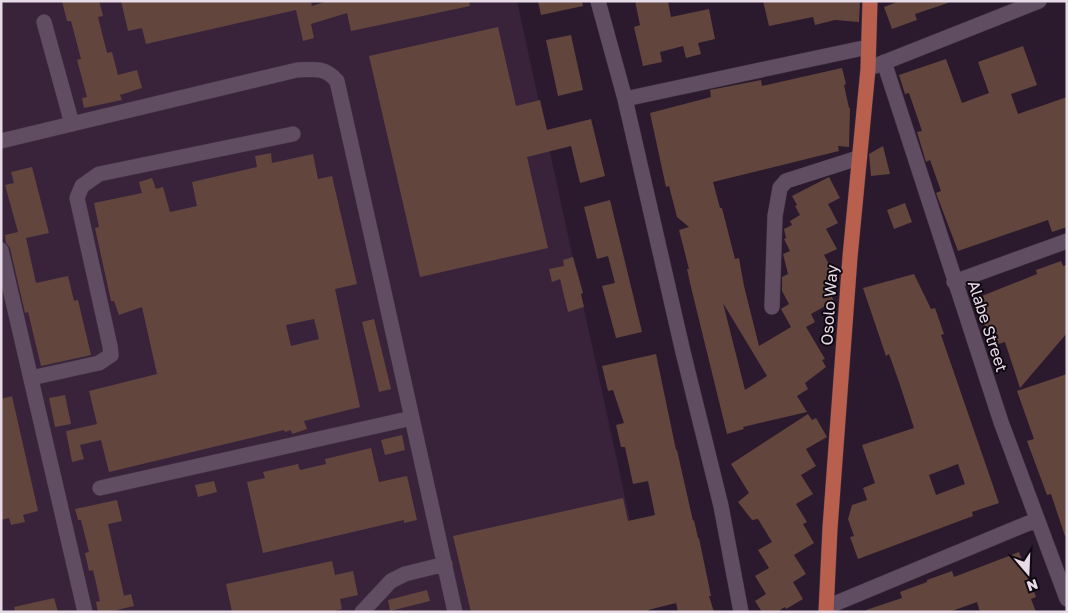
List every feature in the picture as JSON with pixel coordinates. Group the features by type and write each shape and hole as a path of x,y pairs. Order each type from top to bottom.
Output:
{"main road":[{"name":"Osolo Way","path":"826,609 830,528 858,158 868,69 870,1"}],"street":[{"path":"598,1 625,99 683,352 721,506 741,612"},
{"path":"868,69 1039,1"},
{"path":"44,22 72,124"},
{"path":"625,99 868,47"},
{"name":"Alabe Street","path":"884,62 1001,422 1067,599"},
{"path":"1,141 297,70 316,69 330,72 337,81 455,612"},
{"path":"31,378 99,363 111,356 77,198 82,186 99,174 293,134"},
{"path":"772,307 775,216 780,188 786,181 858,158"},
{"path":"954,282 1067,241"},
{"path":"1,250 84,612"},
{"path":"100,488 412,418"},
{"path":"826,609 1036,520"},
{"path":"362,612 391,581 405,574 445,564"}],"shaded area":[{"path":"1,1 517,1 650,612 1,612"}],"building":[{"path":"62,1 99,1 103,16 98,17 107,53 112,52 118,75 137,70 142,88 120,95 122,100 84,108 82,98 87,97 77,60 81,59 71,21 67,21"},
{"path":"121,1 311,1 312,6 328,1 469,1 470,6 351,31 347,13 311,24 314,38 303,41 296,10 146,44 142,28 128,31"},
{"path":"538,1 582,1 583,6 541,15"},
{"path":"635,1 668,1 671,17 709,9 715,39 698,43 701,54 686,58 683,46 660,52 662,62 643,66 634,27 640,25"},
{"path":"763,1 860,1 859,22 835,20 815,25 813,17 769,26"},
{"path":"900,1 948,1 948,3 915,14 917,20 892,29 884,7"},
{"path":"498,27 516,106 540,100 547,130 591,119 605,176 580,183 571,146 527,157 548,248 420,277 369,56"},
{"path":"571,35 583,90 558,96 546,40"},
{"path":"1023,46 1037,85 1011,94 1018,114 1067,97 1067,227 1052,232 1048,220 958,251 936,193 941,191 930,160 926,162 917,132 922,131 909,93 905,94 899,75 946,59 962,103 989,93 978,62"},
{"path":"842,68 850,108 849,147 838,146 839,151 713,182 720,208 722,208 735,259 739,258 759,346 791,327 781,309 789,304 782,291 782,277 788,274 783,254 790,251 784,239 786,238 784,229 792,225 790,221 800,215 792,196 829,177 840,198 828,204 838,223 826,229 837,249 824,255 835,275 824,281 834,301 811,314 815,322 806,327 825,359 822,360 826,367 805,383 808,389 797,396 807,412 743,427 744,429 727,434 679,230 689,227 677,217 669,186 666,187 650,113 711,97 710,90 761,80 762,86","holes":["723,303 767,376 745,390"]},
{"path":"883,146 890,174 871,176 869,154"},
{"path":"271,153 272,163 313,154 318,179 332,176 357,284 335,289 360,407 304,421 307,429 292,434 291,430 285,432 284,430 109,472 101,440 80,445 84,459 72,462 66,431 97,424 89,391 157,374 142,307 119,315 114,301 111,301 95,228 99,227 94,203 142,193 139,182 152,178 156,189 163,187 170,212 197,206 192,182 257,167 255,156","holes":["314,319 319,339 291,346 286,325"]},
{"path":"32,167 49,233 26,238 36,283 68,276 74,301 78,300 91,355 41,366 28,312 25,313 10,248 6,243 5,235 18,232 5,185 14,183 11,172"},
{"path":"610,200 642,332 616,338 602,286 615,283 608,256 597,259 584,207"},
{"path":"905,203 912,222 894,229 887,210"},
{"path":"573,257 583,293 581,294 584,307 568,312 560,279 552,282 549,269 564,266 563,260"},
{"path":"1061,261 1063,266 1067,265 1067,333 1020,388 1005,342 992,346 983,321 986,320 977,298 1037,274 1036,270"},
{"path":"914,274 931,309 935,308 944,334 941,335 999,503 972,512 973,516 858,559 850,537 854,536 848,519 852,505 867,500 863,488 875,483 862,445 914,428 889,354 886,356 863,288","holes":["958,464 965,484 936,495 929,475"]},
{"path":"374,319 391,389 379,392 362,322"},
{"path":"656,354 676,450 693,521 699,538 711,596 709,596 714,612 678,612 676,603 648,610 648,612 471,612 453,536 623,498 628,521 655,515 648,481 633,484 625,447 621,447 616,425 624,423 613,390 608,391 602,366"},
{"path":"1067,374 1067,536 1065,536 1051,494 1047,495 1027,441 1034,439 1017,391"},
{"path":"65,395 71,424 55,427 49,398"},
{"path":"12,396 38,511 23,515 25,522 11,525 9,518 1,520 1,399"},
{"path":"808,414 812,420 816,418 827,437 806,449 816,466 801,475 813,494 796,504 807,522 803,524 814,543 794,555 806,574 793,582 803,599 777,612 762,612 755,601 766,594 755,576 769,568 758,550 772,542 758,519 752,520 738,502 749,493 731,464"},
{"path":"402,435 405,450 385,455 381,440"},
{"path":"371,448 379,482 407,476 417,520 404,523 404,520 263,553 247,482 265,478 263,472 298,464 300,470 326,464 325,459"},
{"path":"214,481 217,492 198,497 195,485"},
{"path":"117,500 122,521 108,524 124,596 131,594 134,606 108,612 98,612 96,602 100,601 93,570 89,571 85,553 89,552 81,520 78,520 75,509"},
{"path":"1019,552 1036,597 1031,599 1036,612 980,612 977,602 949,612 867,612 866,610 902,598 900,592 927,582 927,580 952,571 954,577"},
{"path":"332,561 335,575 353,571 358,595 340,599 342,609 330,612 232,612 226,584"},
{"path":"427,590 430,601 390,611 388,600"},
{"path":"54,598 58,612 15,612 14,607"}]}
